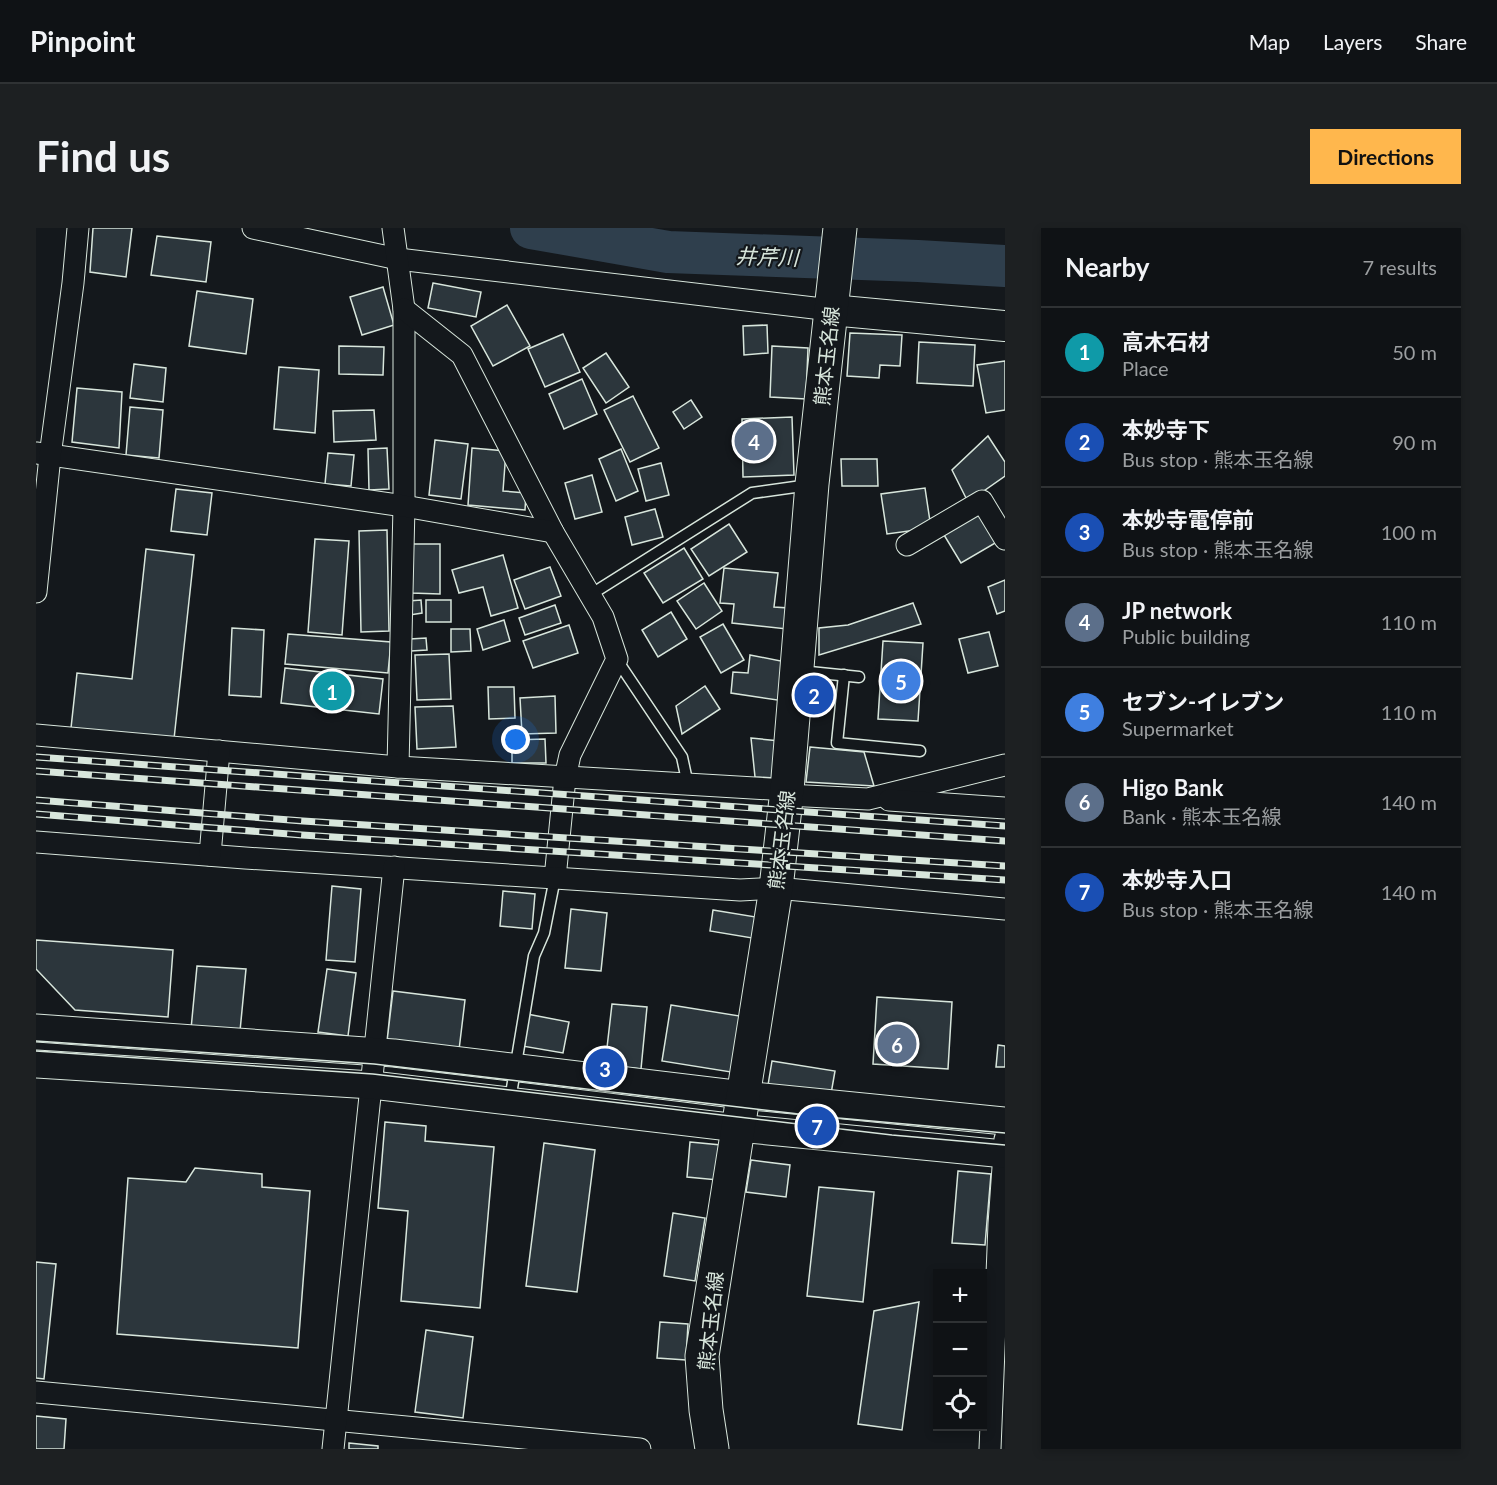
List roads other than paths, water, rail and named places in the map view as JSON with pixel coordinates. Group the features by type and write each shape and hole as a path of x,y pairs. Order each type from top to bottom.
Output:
{"main road":[{"name":"熊本玉名線","path":"712,1449 702,1356 776,888 787,792 812,484 840,228"},
{"path":"831,302 1005,326"}],"street":[{"path":"36,592 43,454 74,283 78,228"},
{"path":"253,228 396,243 831,302"},
{"path":"396,243 404,309 404,506 398,767"},
{"path":"404,309 462,355 553,532 603,617 617,659 570,755 565,778 555,878"},
{"path":"43,454 404,506 553,532"},
{"path":"907,545 982,501 1005,539"},
{"path":"36,735 398,767 565,778 585,777 1005,808"},
{"path":"210,855 219,751"},
{"path":"868,799 1005,765"},
{"path":"36,842 740,890 776,888 1005,909"},
{"path":"333,1449 394,867"},
{"path":"36,1028 375,1052 742,1095 1005,1121"},
{"path":"36,1064 372,1085 738,1128 1005,1149 999,1224 990,1449"},
{"path":"36,1392 640,1449"}],"lane":[{"path":"590,595 752,493 812,484"},
{"path":"617,659 682,757 688,785"},
{"path":"797,671 860,676"},
{"path":"844,675 837,743 920,751"},
{"path":"509,1101 534,956 544,933 555,878"}],"waterway":[{"name":"井芹川","path":"531,228 668,252 1005,266"}],"tram line":[{"path":"36,1041 374,1064 816,1116 1005,1133"},
{"path":"36,1051 373,1074 892,1135 1005,1145"}],"railway":[{"path":"36,757 1005,826"},
{"path":"36,771 1005,841"},
{"path":"36,800 303,821 1005,866"},
{"path":"36,814 302,835 1005,880"}],"place":[{"name":"JP network","path":"754,441"},
{"name":"セブン-イレブン","path":"901,681"},
{"name":"高木石材","path":"332,691"},
{"name":"本妙寺下","path":"814,695"},
{"name":"Higo Bank","path":"897,1044"},
{"name":"本妙寺電停前","path":"605,1068"},
{"name":"本妙寺入口","path":"817,1126"}]}
